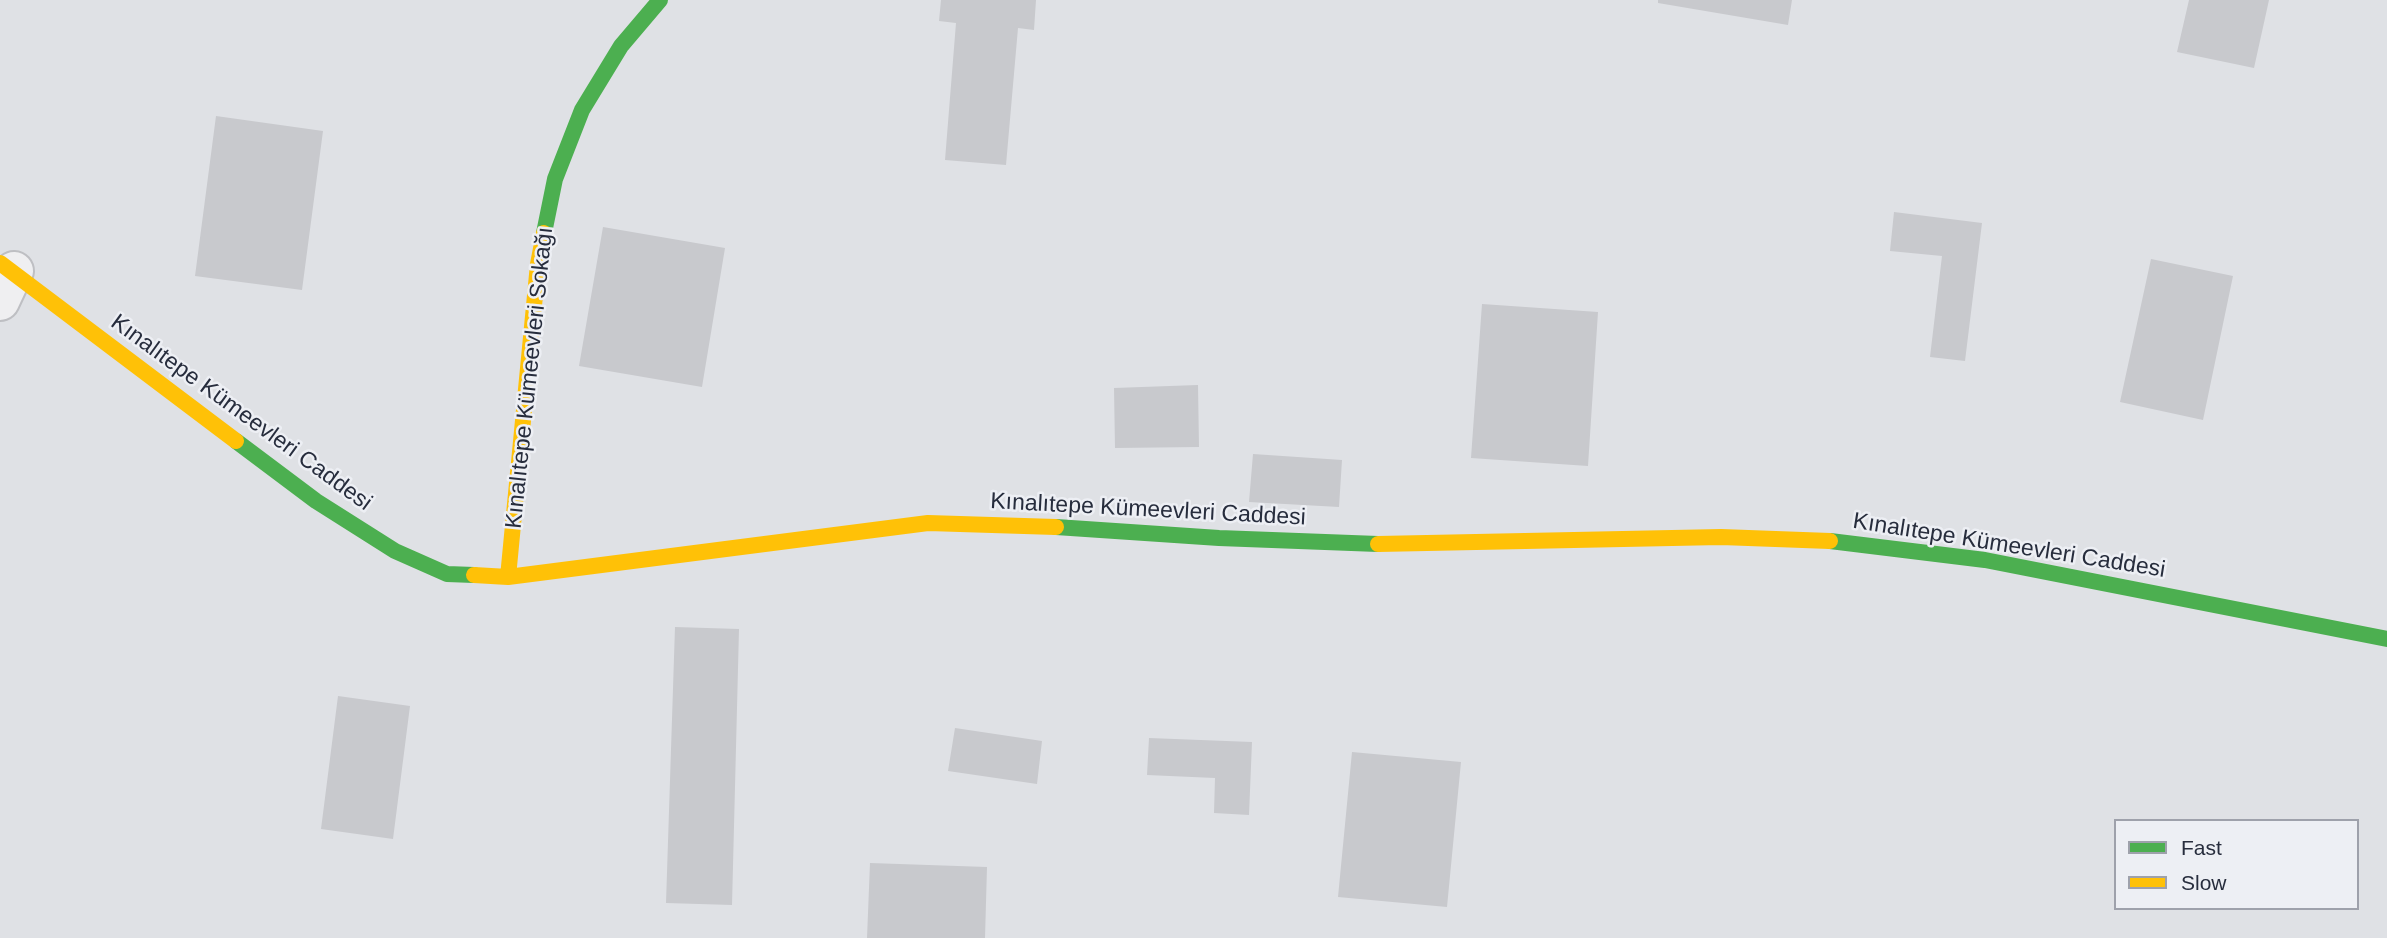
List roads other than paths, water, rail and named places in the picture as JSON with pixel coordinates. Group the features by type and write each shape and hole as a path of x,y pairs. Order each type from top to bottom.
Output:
{"street":[{"name":"Kınalıtepe Kümeevleri Sokağı","path":"508,577 538,264 555,179 582,110 621,46 660,0"},
{"name":"Kınalıtepe Kümeevleri Caddesi","path":"5,278 316,501 395,551 447,574 508,577 928,523 1026,525 1219,538 1376,544 1721,537 1844,541 1985,560 2387,639"}]}
